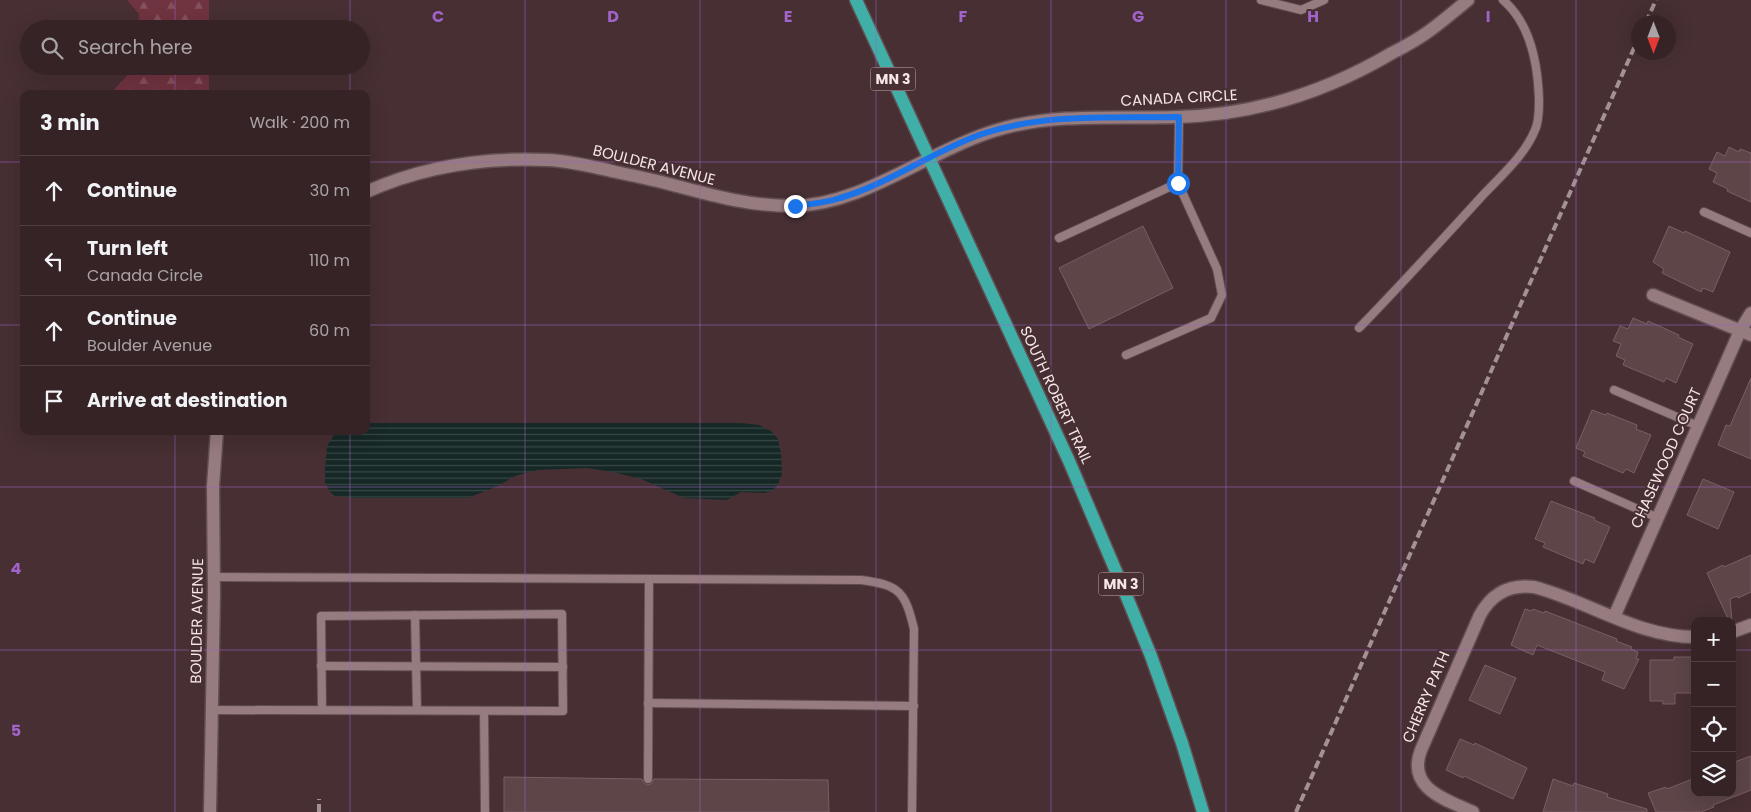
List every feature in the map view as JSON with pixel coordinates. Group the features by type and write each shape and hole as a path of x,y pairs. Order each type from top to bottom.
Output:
{"main road":[{"name":"SOUTH ROBERT TRAIL","path":"856,0 1069,461 1151,656 1182,743 1203,812"}],"street":[{"name":"CANADA CIRCLE","path":"930,157 981,135 1025,123 1074,119 1179,117 1234,112 1261,107 1327,86 1376,63 1430,30 1468,0"},
{"name":"BOULDER AVENUE","path":"370,190 398,178 438,167 496,161 548,160 581,164 735,201 795,206 819,204 841,198 865,189 930,157"},
{"path":"1653,295 1745,333"},
{"name":"CHASEWOOD COURT","path":"1614,617 1698,426 1745,333 1751,313"},
{"name":"BOULDER AVENUE","path":"210,812 214,577 213,486 217,435"},
{"name":"CHERRY PATH","path":"1473,812 1438,797 1427,788 1420,777 1417,763 1418,756 1484,606 1506,589 1524,586 1543,589 1614,617"},
{"path":"1614,617 1658,633 1691,637"},
{"path":"1736,631 1751,625"}],"lane":[{"path":"1261,0 1301,10 1324,0"},
{"path":"1359,328 1514,162 1528,144 1536,128 1539,108 1539,82 1535,56 1523,27 1503,0"},
{"path":"1126,355 1211,318 1222,295 1217,269 1178,183 1179,117"},
{"path":"1059,238 1178,183"},
{"path":"1704,212 1751,233"},
{"path":"1614,390 1698,426"},
{"path":"1574,481 1658,518"},
{"path":"214,577 861,580 883,583 895,588 903,597 910,611 914,629 912,812"},
{"path":"648,779 649,579"},
{"path":"212,710 563,711 562,614 321,616 322,710"},
{"path":"415,615 417,710"},
{"path":"321,666 563,668"},
{"path":"648,703 914,706"},
{"path":"484,711 485,812"}],"green space":[{"path":"127,0 209,0 209,20 139,20 139,14"},
{"path":"128,75 209,75 209,90 114,90"}],"water":[{"path":"370,423 741,423 759,425 771,431 778,439 782,474 778,484 772,491 764,493 741,492 727,500 684,498 641,479 587,468 537,470 515,476 498,486 468,498 356,498 335,496 330,492 325,482 327,446 334,435 370,435"}],"building":[{"path":"1729,147 1739,152 1740,149 1751,153 1751,202 1713,182 1717,173 1709,169 1717,152 1725,156"},
{"path":"1143,226 1173,288 1089,329 1059,268"},
{"path":"1669,226 1684,233 1685,231 1730,252 1713,292 1703,288 1701,292 1662,273 1664,269 1653,262"},
{"path":"1633,318 1647,324 1648,321 1679,335 1678,337 1693,344 1676,383 1666,378 1664,382 1623,365 1625,360 1616,356 1621,344 1613,341 1620,326 1628,329"},
{"path":"1751,378 1751,459 1718,445 1726,425 1730,426"},
{"path":"1592,410 1606,415 1607,413 1637,425 1636,429 1651,435 1634,473 1626,469 1623,473 1583,456 1585,452 1576,448"},
{"path":"1703,479 1734,492 1718,529 1687,515"},
{"path":"1551,501 1595,518 1594,520 1610,527 1594,563 1585,559 1583,564 1543,547 1545,543 1535,539"},
{"path":"1751,555 1751,592 1738,598 1737,596 1730,599 1732,617 1727,617 1707,573 1723,565 1724,567"},
{"path":"1525,609 1532,611 1533,609 1544,613 1545,611 1617,639 1616,641 1632,647 1631,649 1638,652 1636,659 1639,659 1624,689 1602,680 1605,672 1537,645 1533,655 1511,645"},
{"path":"1674,657 1691,657 1691,693 1675,693 1675,704 1663,704 1663,701 1650,701 1650,660 1674,660"},
{"path":"1485,665 1516,678 1500,714 1469,700"},
{"path":"1460,739 1474,745 1475,743 1527,768 1513,799 1464,776 1463,778 1446,770"},
{"path":"1751,756 1751,790 1736,796 1736,762"},
{"path":"504,777 642,779 647,785 651,784 654,779 828,780 829,812 504,812"},
{"path":"1553,779 1573,786 1574,783 1608,794 1607,797 1647,809 1647,812 1543,812"},
{"path":"1691,780 1691,797 1733,797 1701,812 1656,812 1648,793 1666,787 1667,789"}],"railway":[{"path":"1649,15 1656,0"},
{"path":"1296,812 1631,55"},
{"path":"319,799 319,812"}],"route":[{"path":"795,206 819,204 865,189 930,157 981,135 1006,127 1056,119 1179,117 1178,183"}]}
